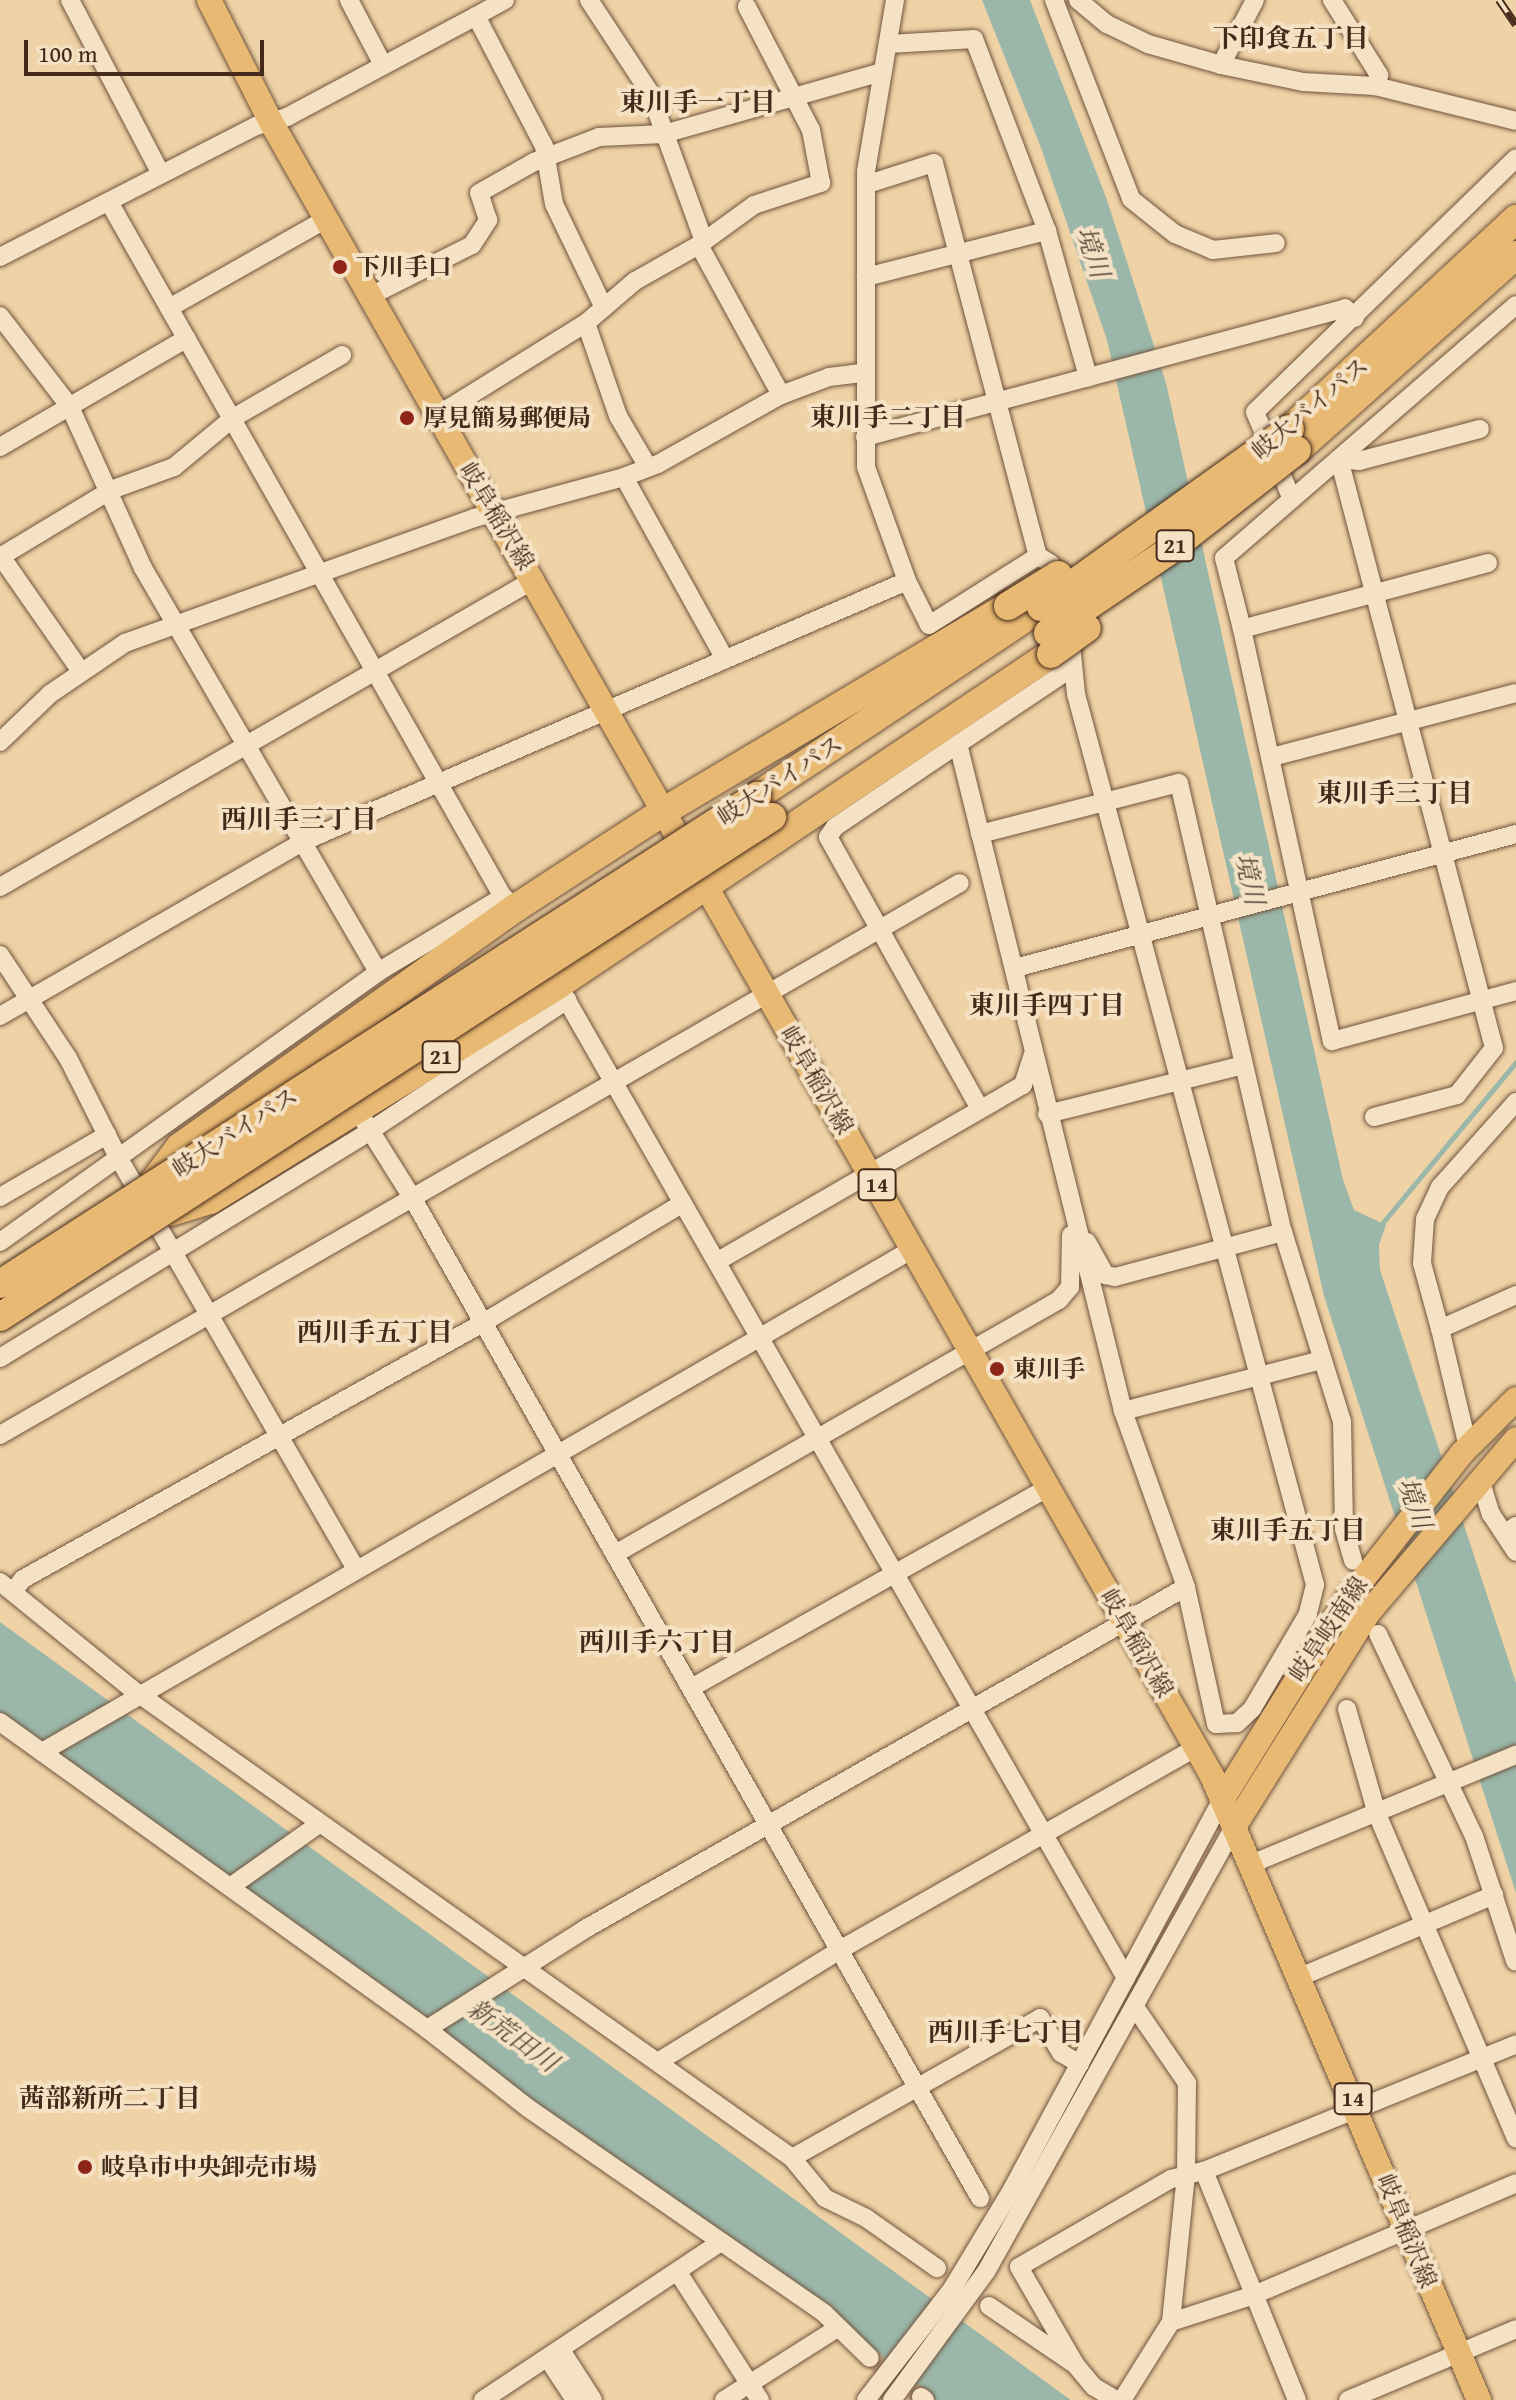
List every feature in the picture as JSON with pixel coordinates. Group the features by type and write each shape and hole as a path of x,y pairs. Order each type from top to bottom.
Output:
{"highway":[{"name":"岐大バイパス","path":"1053,640 1158,525 1293,440 1516,219"},
{"name":"岐大バイパス","path":"0,1284 149,1188 764,807 1149,583 1167,552 1293,440 1516,255"},
{"name":"21","path":"149,1188 180,1147 510,902 1008,606 1129,530 1158,525"},
{"name":"21","path":"166,1213 210,1200 562,992 706,883 1053,640"},
{"name":"岐大バイパス","path":"0,1317 166,1213 512,982 764,807"}],"main road":[{"name":"岐阜稲沢線","path":"209,0 271,122 535,579 1195,1748 1251,1864 1479,2400"},
{"name":"岐阜岐南線","path":"1222,1800 1305,1661 1386,1546 1465,1450 1516,1399"},
{"name":"岐阜岐南線","path":"1234,1827 1335,1661 1406,1565 1516,1439"}],"street":[{"path":"70,0 161,174"},
{"path":"349,0 383,65"},
{"path":"0,257 161,174 271,122 505,0"},
{"path":"589,0 650,93 702,243 781,395"},
{"path":"895,0 882,72 868,184 864,373 866,467 907,581 929,625 1038,556"},
{"path":"1054,0 1131,199 1175,234 1213,250 1276,243"},
{"path":"1078,0 1107,24 1148,44 1221,65 1303,82 1375,86 1516,121"},
{"path":"1221,65 1255,0"},
{"path":"1332,0 1379,75 1375,86"},
{"path":"438,415 586,323 635,281 702,243 754,205 821,183 811,130 750,2"},
{"path":"476,16 544,146 554,204 604,308"},
{"path":"889,44 974,39 1047,231 1094,376"},
{"path":"370,296 472,245 488,220 479,193 545,158 599,137 664,134 882,72"},
{"path":"1291,497 1281,482 1265,425 1255,412 1516,158"},
{"path":"868,184 934,163 1038,556 1051,564 1073,647 1053,640"},
{"path":"0,1242 378,972 510,902 439,783 109,202"},
{"path":"169,308 326,219"},
{"path":"866,277 959,256 1047,231"},
{"path":"1516,305 1291,497 1284,511 1224,558 1272,757 1285,837 1332,1041 1516,991"},
{"path":"865,437 1345,308 1355,318"},
{"path":"0,316 70,407 111,490 143,568 378,972"},
{"path":"586,323 618,416 648,467"},
{"path":"0,447 187,338"},
{"path":"80,670 0,556 111,490 174,467 233,418 342,355"},
{"path":"0,742 80,670 125,643 318,571 624,477 781,395 829,377 864,373"},
{"path":"1339,459 1359,461 1480,429"},
{"path":"1339,459 1494,1048 1457,1095 1374,1117"},
{"path":"624,477 725,659"},
{"path":"1242,629 1488,563"},
{"path":"0,887 535,579"},
{"path":"0,1016 302,842 907,581"},
{"path":"979,1107 828,837 835,827 958,744 1053,640"},
{"path":"958,744 1015,968 1075,1229 1123,1411 1186,1587 1216,1724 1237,1723 1252,1709 1308,1614 1315,1585 1106,803 1053,640"},
{"path":"1272,757 1516,693"},
{"path":"980,834 1179,783 1224,966 1243,1065 1283,1232 1342,1421 1344,1529 1353,1561"},
{"path":"1015,968 1516,834"},
{"path":"0,1435 960,883"},
{"path":"0,955 31,999 118,1157 281,1433 355,1568"},
{"path":"0,1358 175,1250 562,992 1126,1978"},
{"path":"304,1024 313,1041"},
{"path":"718,1261 979,1107 1023,1085 1033,1055"},
{"path":"1047,1114 1243,1065"},
{"path":"1465,1450 1440,1329 1422,1263 1425,1219 1440,1187 1516,1102"},
{"path":"366,1124 413,1199 481,1324 980,2198"},
{"path":"0,1197 107,1135"},
{"path":"683,1203 481,1324 6,1587 133,1695 314,1829 516,1970 661,2060 792,2158 825,2198 866,2218 937,2268"},
{"path":"1075,1229 1105,1275 1115,1277 1283,1232"},
{"path":"615,1554 1059,1300 1070,1287 1070,1238 1075,1229"},
{"path":"48,1748 133,1695 913,1249"},
{"path":"1440,1329 1516,1295"},
{"path":"1123,1411 1322,1360"},
{"path":"1475,1484 1516,1552"},
{"path":"691,1688 1049,1487"},
{"path":"432,2026 516,1970 1186,1587"},
{"path":"1378,1634 1455,1781 1515,1961"},
{"path":"1347,1709 1377,1814 1516,2138"},
{"path":"0,1722 48,1748 236,1882 432,2026 528,2108 824,2313 836,2329 870,2358"},
{"path":"661,2060 838,1951 1195,1748"},
{"path":"1251,1864 1516,1755"},
{"path":"866,2400 952,2289 1080,2064 1222,1800"},
{"path":"892,2400 966,2302 1234,1827"},
{"path":"236,1882 314,1829"},
{"path":"1300,1977 1494,1895"},
{"path":"1122,2400 1171,2322 1195,2173 1187,2083 1135,2007"},
{"path":"792,2158 1040,2018 1061,2053 1080,2064"},
{"path":"1116,2400 1094,2387 1075,2364 1019,2267 1195,2173 1516,2044"},
{"path":"1195,2173 1254,2295 1297,2400"},
{"path":"1171,2322 1254,2295 1516,2183"},
{"path":"483,2400 679,2274 721,2242"},
{"path":"679,2274 760,2400"},
{"path":"989,2306 1075,2364"},
{"path":"724,2400 836,2329"},
{"path":"1348,2400 1516,2329"},
{"path":"555,2354 575,2400"},
{"path":"555,2354 593,2400"}],"water":[{"name":"境川","path":"982,0 1030,0 1107,200 1166,383 1343,1180 1354,1210 1386,1225 1379,1245 1380,1270 1516,1683 1516,1893 1324,1296 1107,340 1040,145"},
{"name":"新荒田川","path":"0,1622 1071,2400 935,2400 0,1721"}],"waterway":[{"path":"1379,1227 1516,1062"}],"tunnel":[{"path":"870,2358 921,2397"}],"railway":[{"path":"1499,0 1516,25"}],"place":[{"name":"下川手口","path":"340,267"},
{"name":"厚見簡易郵便局","path":"407,418"},
{"name":"東川手","path":"997,1369"},
{"name":"岐阜市中央卸売市場","path":"85,2167"}],"district":[{"name":"下印食五丁目","path":"1291,38"},
{"name":"東川手一丁目","path":"698,102"},
{"name":"東川手二丁目","path":"888,417"},
{"name":"東川手三丁目","path":"1395,793"},
{"name":"西川手三丁目","path":"299,819"},
{"name":"東川手四丁目","path":"1047,1005"},
{"name":"西川手五丁目","path":"375,1332"},
{"name":"東川手五丁目","path":"1288,1530"},
{"name":"西川手六丁目","path":"657,1642"},
{"name":"西川手七丁目","path":"1006,2032"},
{"name":"茜部新所二丁目","path":"110,2098"}]}
